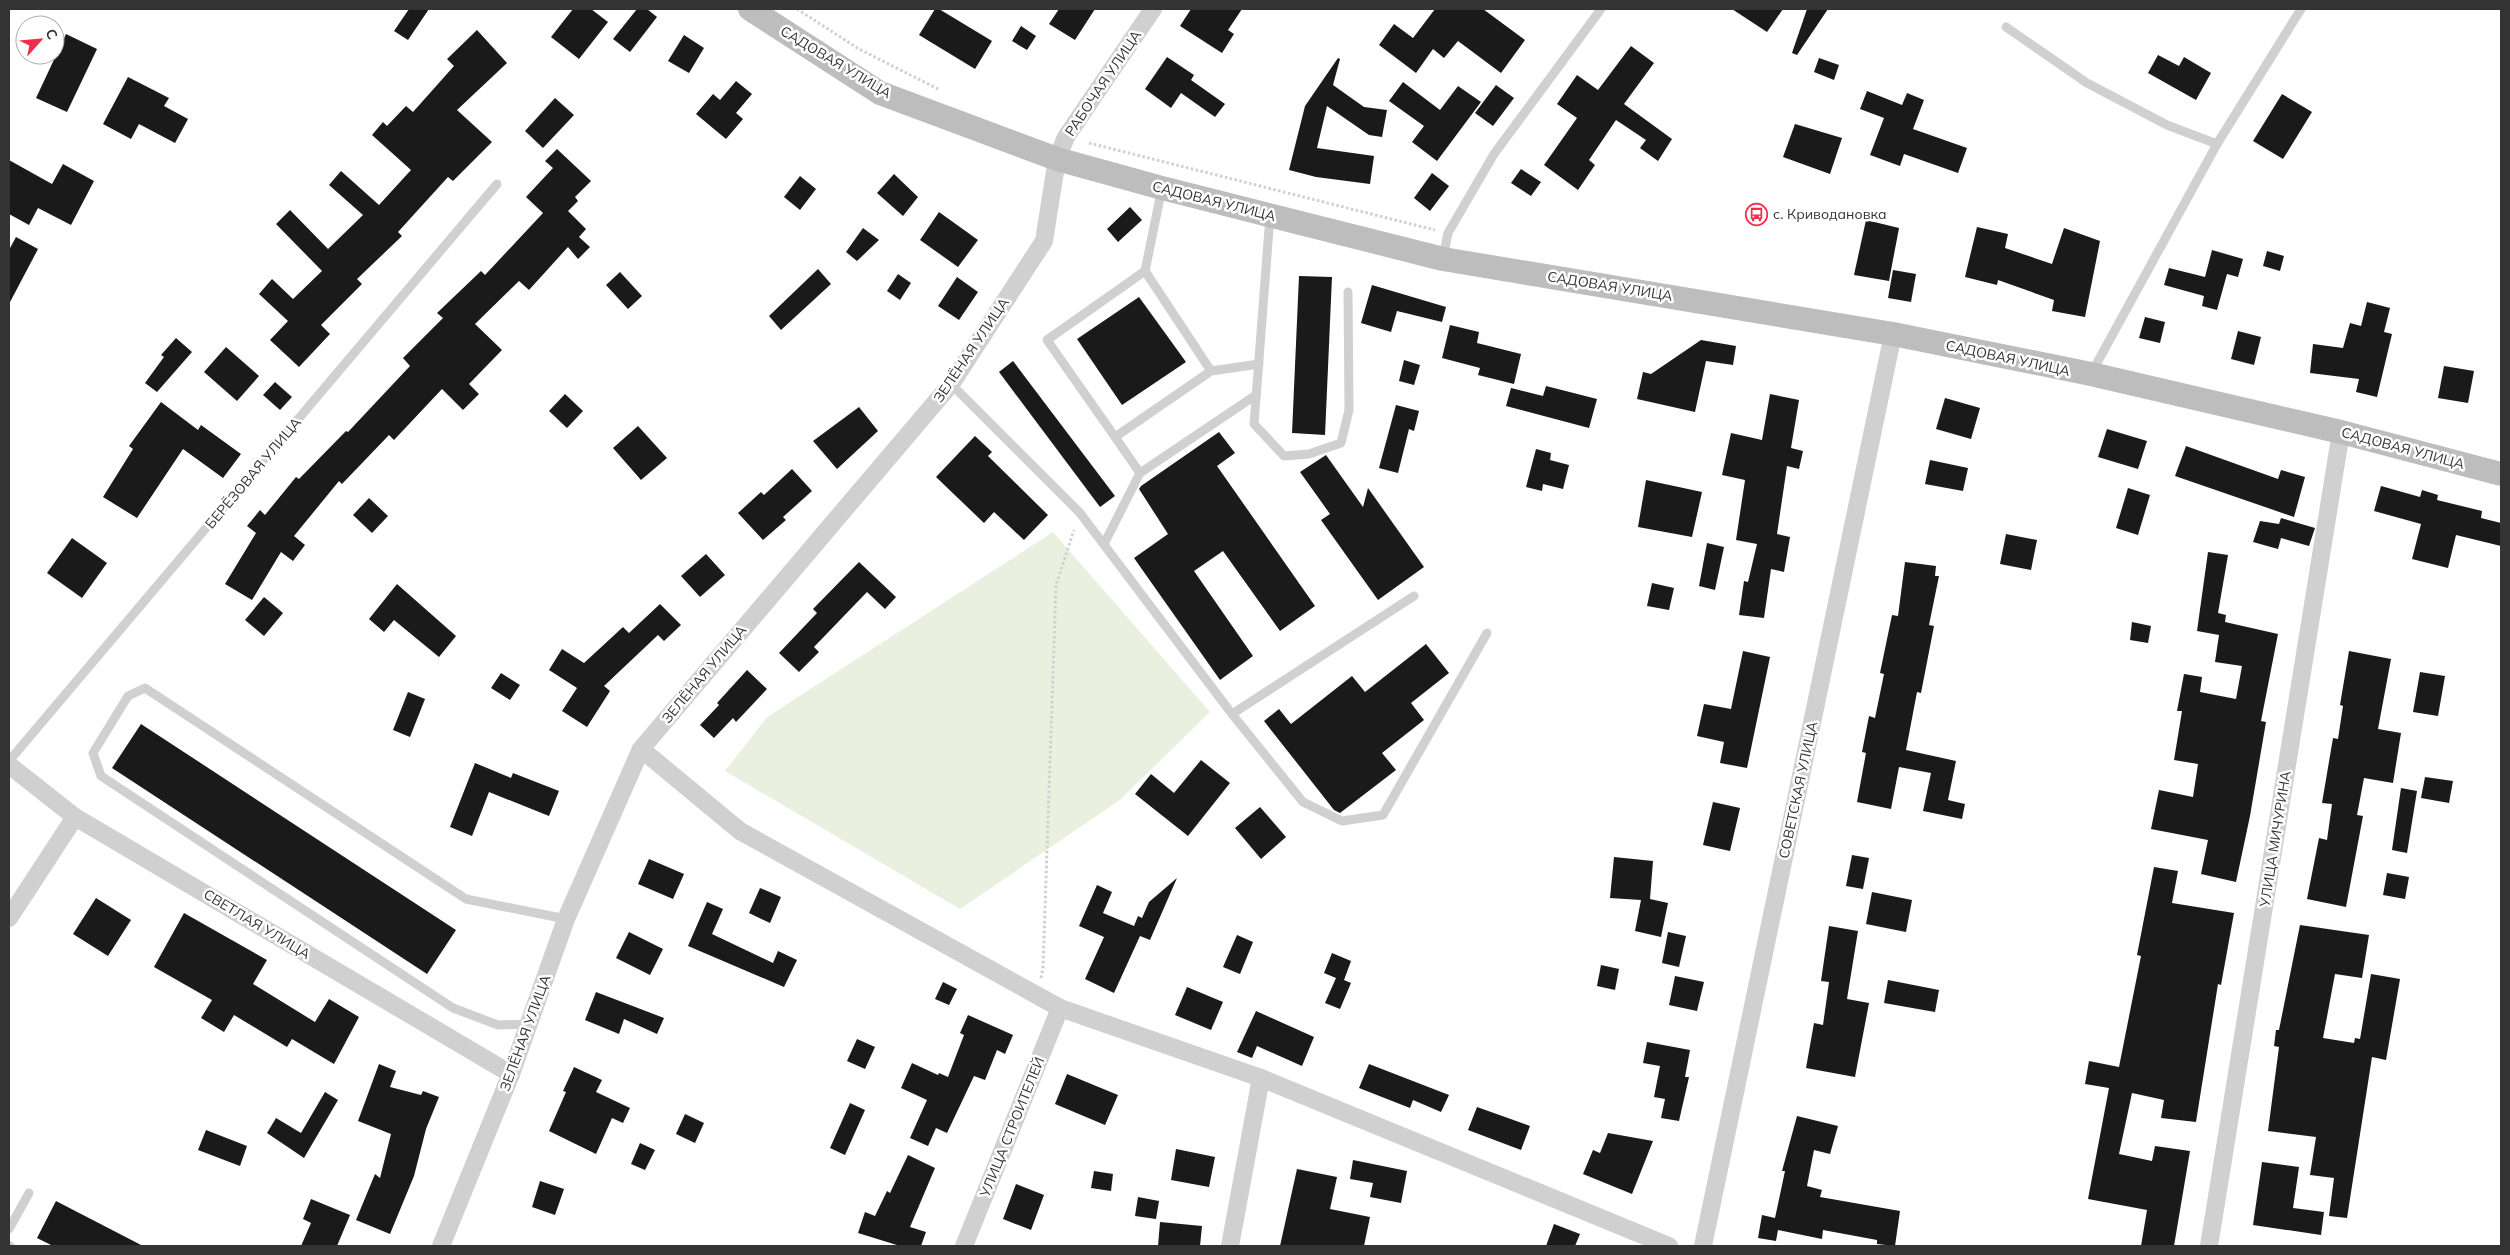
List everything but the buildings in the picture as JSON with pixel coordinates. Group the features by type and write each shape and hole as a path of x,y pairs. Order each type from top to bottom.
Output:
{"street":[{"name":"САДОВАЯ УЛИЦА","path":"750,9 880,93 1057,159 1162,188 1443,258 1893,334 2090,374 2341,432 2501,474"},
{"name":"РАБОЧАЯ УЛИЦА","path":"1057,159 1066,137 1153,9"},
{"name":"ЗЕЛЁНАЯ УЛИЦА","path":"441,1246 511,1074 566,919 641,749 951,384 1044,241 1057,159"},
{"name":"СОВЕТСКАЯ УЛИЦА","path":"1703,1246 1893,334"},
{"name":"УЛИЦА МИЧУРИНА","path":"2209,1246 2341,432"},
{"path":"641,749 740,831 1060,1008 1261,1078 1668,1246"},
{"name":"СВЕТЛАЯ УЛИЦА","path":"9,765 75,817 511,1074"},
{"path":"9,918 75,817"},
{"name":"УЛИЦА СТРОИТЕЛЕЙ","path":"964,1246 1060,1008"},
{"path":"1230,1246 1261,1078"}],"lane":[{"path":"1443,258 1448,233 1494,154 1601,9"},
{"path":"2090,374 2217,144 2302,9"},
{"path":"2006,27 2088,83 2166,125 2217,144"},
{"name":"БЕРЁЗОВАЯ УЛИЦА","path":"9,761 497,184"},
{"path":"1140,473 1047,340 1145,271 1162,188"},
{"path":"1270,216 1254,424 1284,456 1309,454 1341,442 1349,410 1348,292"},
{"path":"1145,271 1211,371"},
{"path":"1115,437 1211,371 1259,364"},
{"path":"951,384 1080,513 1232,714 1303,802 1342,821 1383,815 1487,633"},
{"path":"1104,544 1140,473 1256,395"},
{"path":"1232,714 1414,596"},
{"path":"529,1024 498,1025 453,1008 101,776 93,753 128,696 145,688 466,899 566,919"},
{"path":"9,1229 29,1193"}],"path":[{"path":"797,9 859,49 946,93"},
{"path":"1066,137 1448,233"},
{"path":"1037,996 1043,968 1056,585 1080,513"}],"green space":[{"path":"1053,532 1210,712 1120,800 960,909 725,771 767,717"}],"place":[{"name":"с. Криводановка","path":"1757,214"}]}
